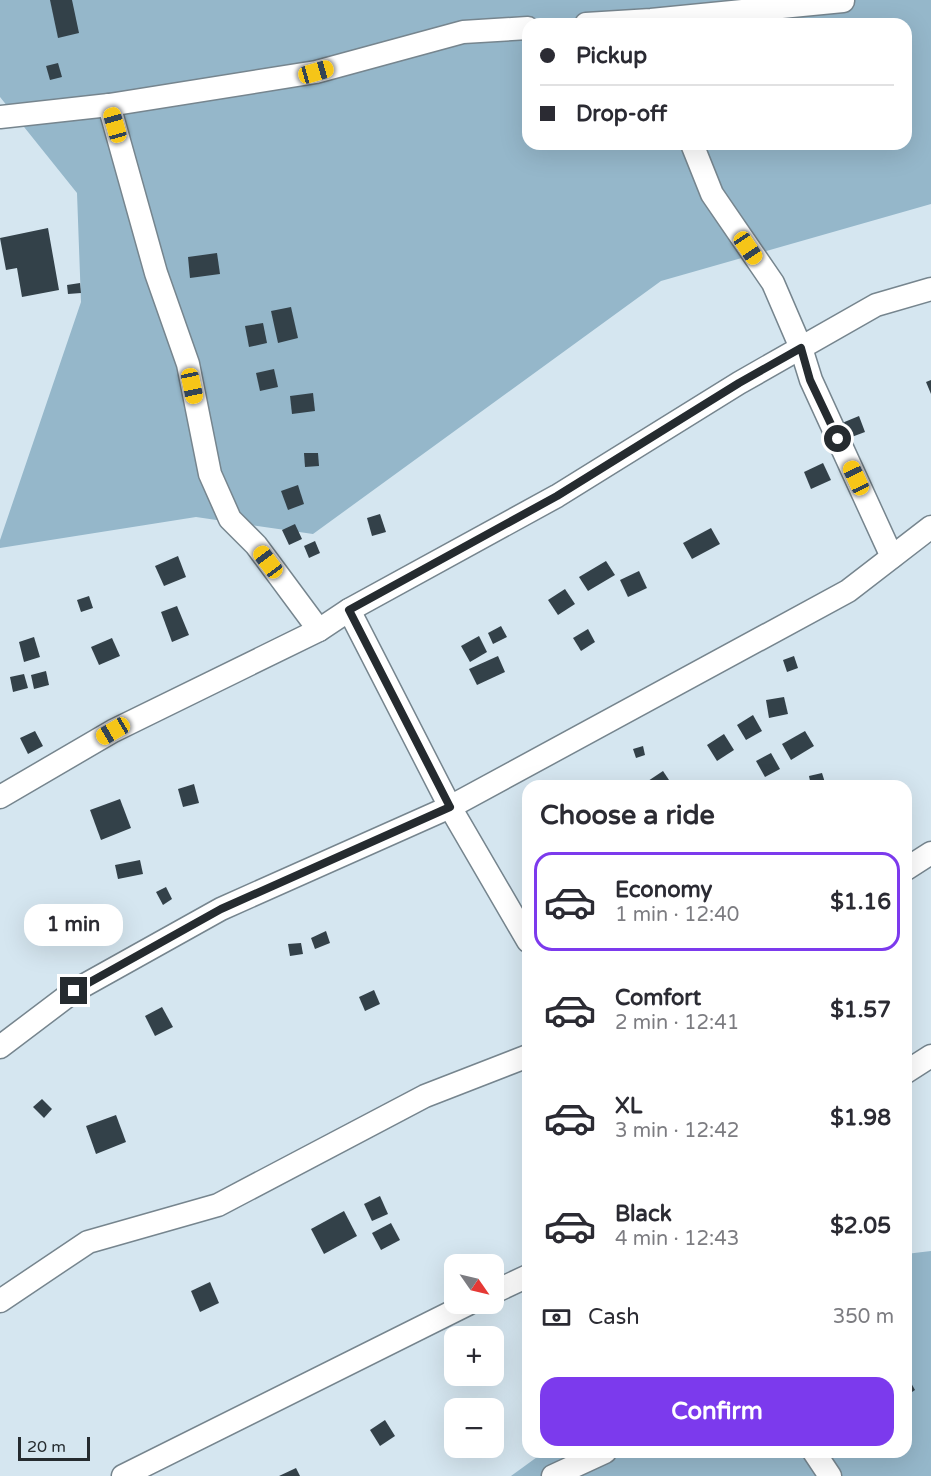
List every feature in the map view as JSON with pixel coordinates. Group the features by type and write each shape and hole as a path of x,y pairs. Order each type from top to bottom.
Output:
{"street":[{"path":"688,18 843,1"},
{"path":"0,117 110,105 316,72 463,32 522,28"},
{"path":"110,105 156,273 188,364 210,474 230,519 256,545 319,630"},
{"path":"694,150 712,194 773,283 801,348 810,380 892,557"},
{"path":"0,797 113,731 319,630 349,610 557,496 739,383 876,305 931,289"},
{"path":"0,1047 74,991 221,909 450,807 848,591 931,527"},
{"path":"349,610 450,807 522,931"},
{"path":"912,865 931,853"},
{"path":"912,1068 931,1056"},
{"path":"0,1301 88,1242 218,1205 425,1096 522,1058"},
{"path":"504,1287 522,1279"},
{"path":"123,1476 448,1314"},
{"path":"553,1476 592,1458"},
{"path":"818,1458 830,1476"}],"shaded area":[{"path":"0,0 931,0 931,204 661,281 313,534 196,517 0,548 0,540 81,302 77,193 0,97"},
{"path":"931,1251 931,1476 511,1476 536,1458 912,1458 912,1253"}],"building":[{"path":"50,0 72,0 79,33 58,38"},
{"path":"58,63 62,77 50,80 46,66"},
{"path":"48,228 59,290 22,297 17,268 6,270 0,238"},
{"path":"217,253 220,274 190,278 188,257"},
{"path":"80,283 81,293 68,294 67,285"},
{"path":"291,307 298,338 278,343 271,311"},
{"path":"263,323 267,343 249,347 245,326"},
{"path":"274,369 278,387 260,391 256,373"},
{"path":"931,380 931,394 926,382"},
{"path":"313,393 315,411 292,414 290,396"},
{"path":"859,416 865,432 849,438 842,423"},
{"path":"304,453 318,453 319,466 305,467"},
{"path":"823,463 831,480 811,489 804,472"},
{"path":"298,485 304,504 288,510 281,491"},
{"path":"380,514 386,532 372,536 367,518"},
{"path":"295,524 302,539 289,545 282,530"},
{"path":"711,528 720,544 692,559 683,543"},
{"path":"315,541 320,553 309,558 304,546"},
{"path":"178,556 186,577 164,586 155,566"},
{"path":"606,561 615,575 588,591 579,577"},
{"path":"639,571 647,588 628,597 620,580"},
{"path":"565,589 575,604 558,615 548,600"},
{"path":"89,596 93,608 81,612 77,600"},
{"path":"177,606 189,635 172,642 161,612"},
{"path":"501,626 507,637 493,644 488,633"},
{"path":"588,629 595,642 581,651 573,638"},
{"path":"479,636 487,652 470,662 461,646"},
{"path":"34,637 40,657 24,662 19,642"},
{"path":"112,638 120,656 99,665 91,647"},
{"path":"498,656 505,672 477,685 469,669"},
{"path":"794,656 798,668 787,672 783,660"},
{"path":"46,671 49,685 34,689 31,675"},
{"path":"24,674 28,688 13,692 10,677"},
{"path":"784,697 788,714 769,718 766,700"},
{"path":"753,715 762,731 746,740 737,725"},
{"path":"35,731 43,746 28,754 20,738"},
{"path":"805,731 814,746 791,760 782,744"},
{"path":"724,734 734,750 717,761 707,745"},
{"path":"643,746 645,755 636,758 633,749"},
{"path":"771,753 780,769 765,777 756,761"},
{"path":"663,771 669,780 650,780"},
{"path":"822,773 824,780 810,780 809,776"},
{"path":"194,784 199,803 183,807 178,789"},
{"path":"120,799 131,828 101,840 90,810"},
{"path":"140,860 143,874 118,879 115,865"},
{"path":"166,887 172,899 163,905 156,892"},
{"path":"326,931 330,943 315,949 311,938"},
{"path":"301,943 303,954 290,956 288,944"},
{"path":"374,990 380,1004 365,1011 359,997"},
{"path":"162,1007 173,1027 155,1036 145,1016"},
{"path":"42,1099 52,1109 44,1118 33,1107"},
{"path":"116,1115 126,1142 96,1154 86,1126"},
{"path":"380,1196 388,1214 372,1221 364,1204"},
{"path":"344,1211 357,1236 324,1254 311,1229"},
{"path":"391,1223 400,1240 381,1250 372,1233"},
{"path":"210,1282 219,1303 200,1312 191,1291"},
{"path":"385,1420 395,1436 380,1446 370,1430"},
{"path":"296,1468 300,1476 279,1476"}],"route":[{"path":"74,991 221,909 450,807 349,610 557,496 739,383 801,348 810,380 838,439"}]}
